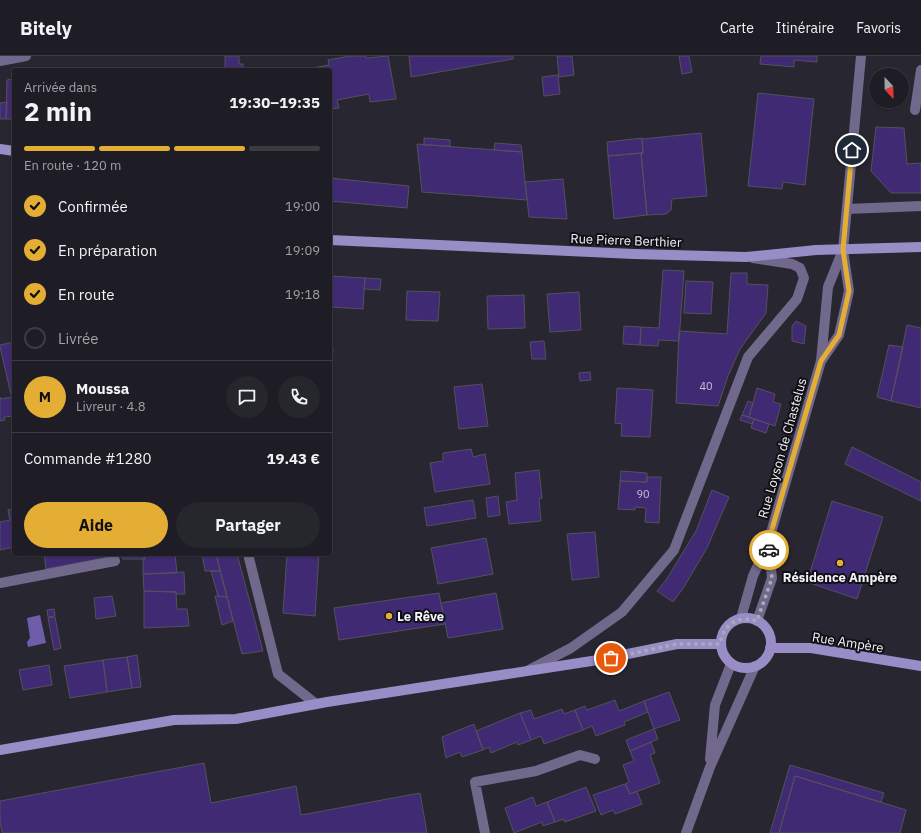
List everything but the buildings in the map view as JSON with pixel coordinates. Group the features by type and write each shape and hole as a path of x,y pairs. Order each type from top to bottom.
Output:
{"street":[{"path":"0,61 26,56"},
{"name":"Rue Loyson de Chastelus","path":"821,361 839,335 849,291 843,250 861,56"},
{"path":"916,110 921,70"},
{"path":"0,150 12,152"},
{"path":"847,210 921,206"},
{"name":"Rue Pierre Berthier","path":"332,240 634,254 746,257 843,250 921,248"},
{"name":"Rue Loyson de Chastelus","path":"740,618 753,576 768,543 821,361 828,287 843,250"},
{"path":"527,671 571,648 622,612 674,550 748,357 796,299 804,278 800,268 792,264 746,257"},
{"name":"Rue Loyson de Chastelus","path":"757,621 772,578 768,543"},
{"path":"0,583 115,561 114,556"},
{"path":"248,556 278,674 316,704"},
{"path":"676,833 687,832 710,767 755,666 767,656 770,648 771,640 764,626 757,621 740,618 732,622 726,628 722,635 720,644 725,658 731,664 746,668 755,666"},
{"path":"0,750 174,720 236,719 316,704 598,660 677,644 720,644"},
{"name":"Rue Ampère","path":"770,648 811,648 921,666"},
{"path":"710,767 715,705 731,664"},
{"path":"485,833 475,782 536,771 580,755 595,759"}],"shaded area":[{"path":"40,615 46,643 28,647 27,642 30,638 27,618"}],"way so far":[{"path":"611,658 677,644 720,644 722,635 732,622 740,618 749,618 757,621 772,578 769,550"}],"place":[{"name":"Résidence Ampère","path":"840,563"},
{"name":"Le Rêve","path":"389,616"}],"route":[{"path":"769,550 768,543 821,361 839,335 849,291 843,250 852,150"}]}
